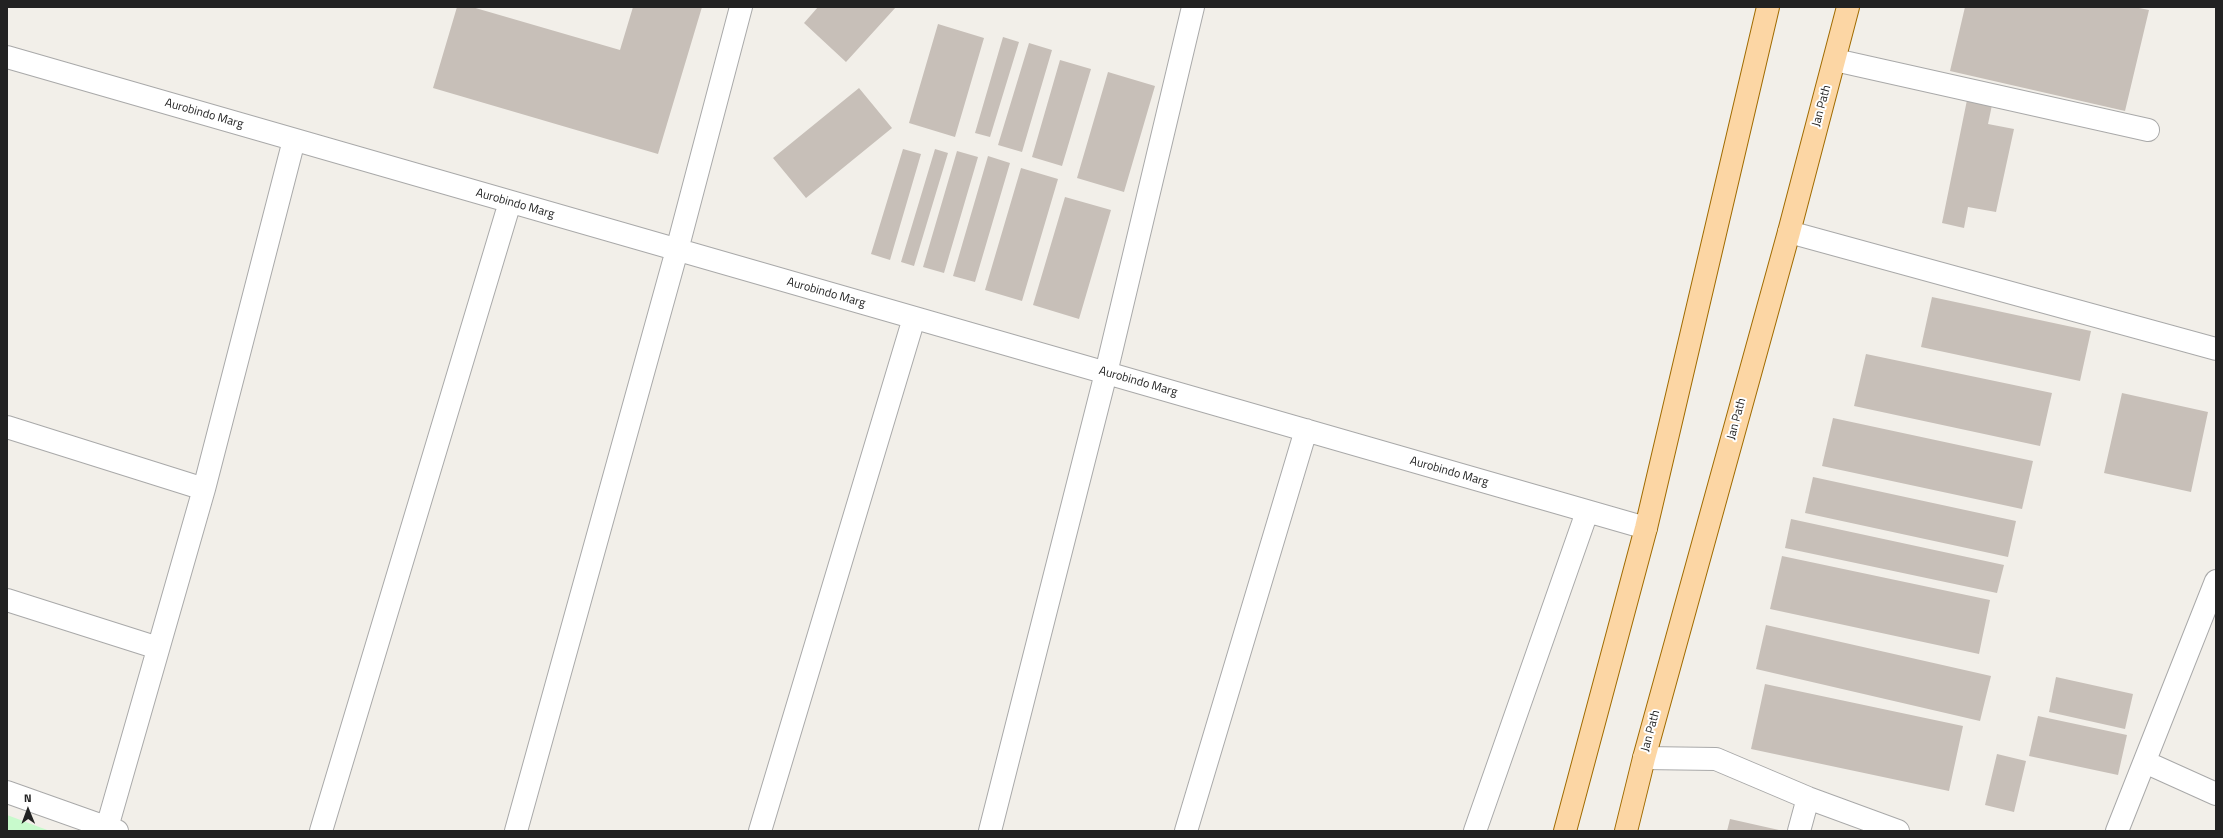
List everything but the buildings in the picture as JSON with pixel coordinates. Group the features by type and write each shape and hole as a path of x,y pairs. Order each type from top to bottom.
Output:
{"main road":[{"path":"1565,831 1646,528 1768,7"},
{"name":"Jan Path","path":"1626,831 1644,758 1789,232 1848,7"}],"street":[{"path":"516,831 677,250 741,7"},
{"path":"990,831 1106,373 1193,7"},
{"name":"Aurobindo Marg","path":"7,57 1646,528"},
{"path":"1835,60 2148,130"},
{"path":"7,792 110,830 158,648 204,489 294,140"},
{"path":"322,831 510,202"},
{"path":"1789,232 2216,349"},
{"path":"760,831 914,318"},
{"path":"7,427 204,489"},
{"path":"1186,831 1306,430"},
{"path":"1475,831 1587,512"},
{"path":"2117,831 2145,762 2209,621 2216,581"},
{"path":"7,600 158,648"},
{"path":"1644,758 1716,759 1808,798 1898,831"},
{"path":"2145,762 2216,794"},
{"path":"1800,831 1808,798"}],"green space":[{"path":"7,815 50,831 7,831"}]}
